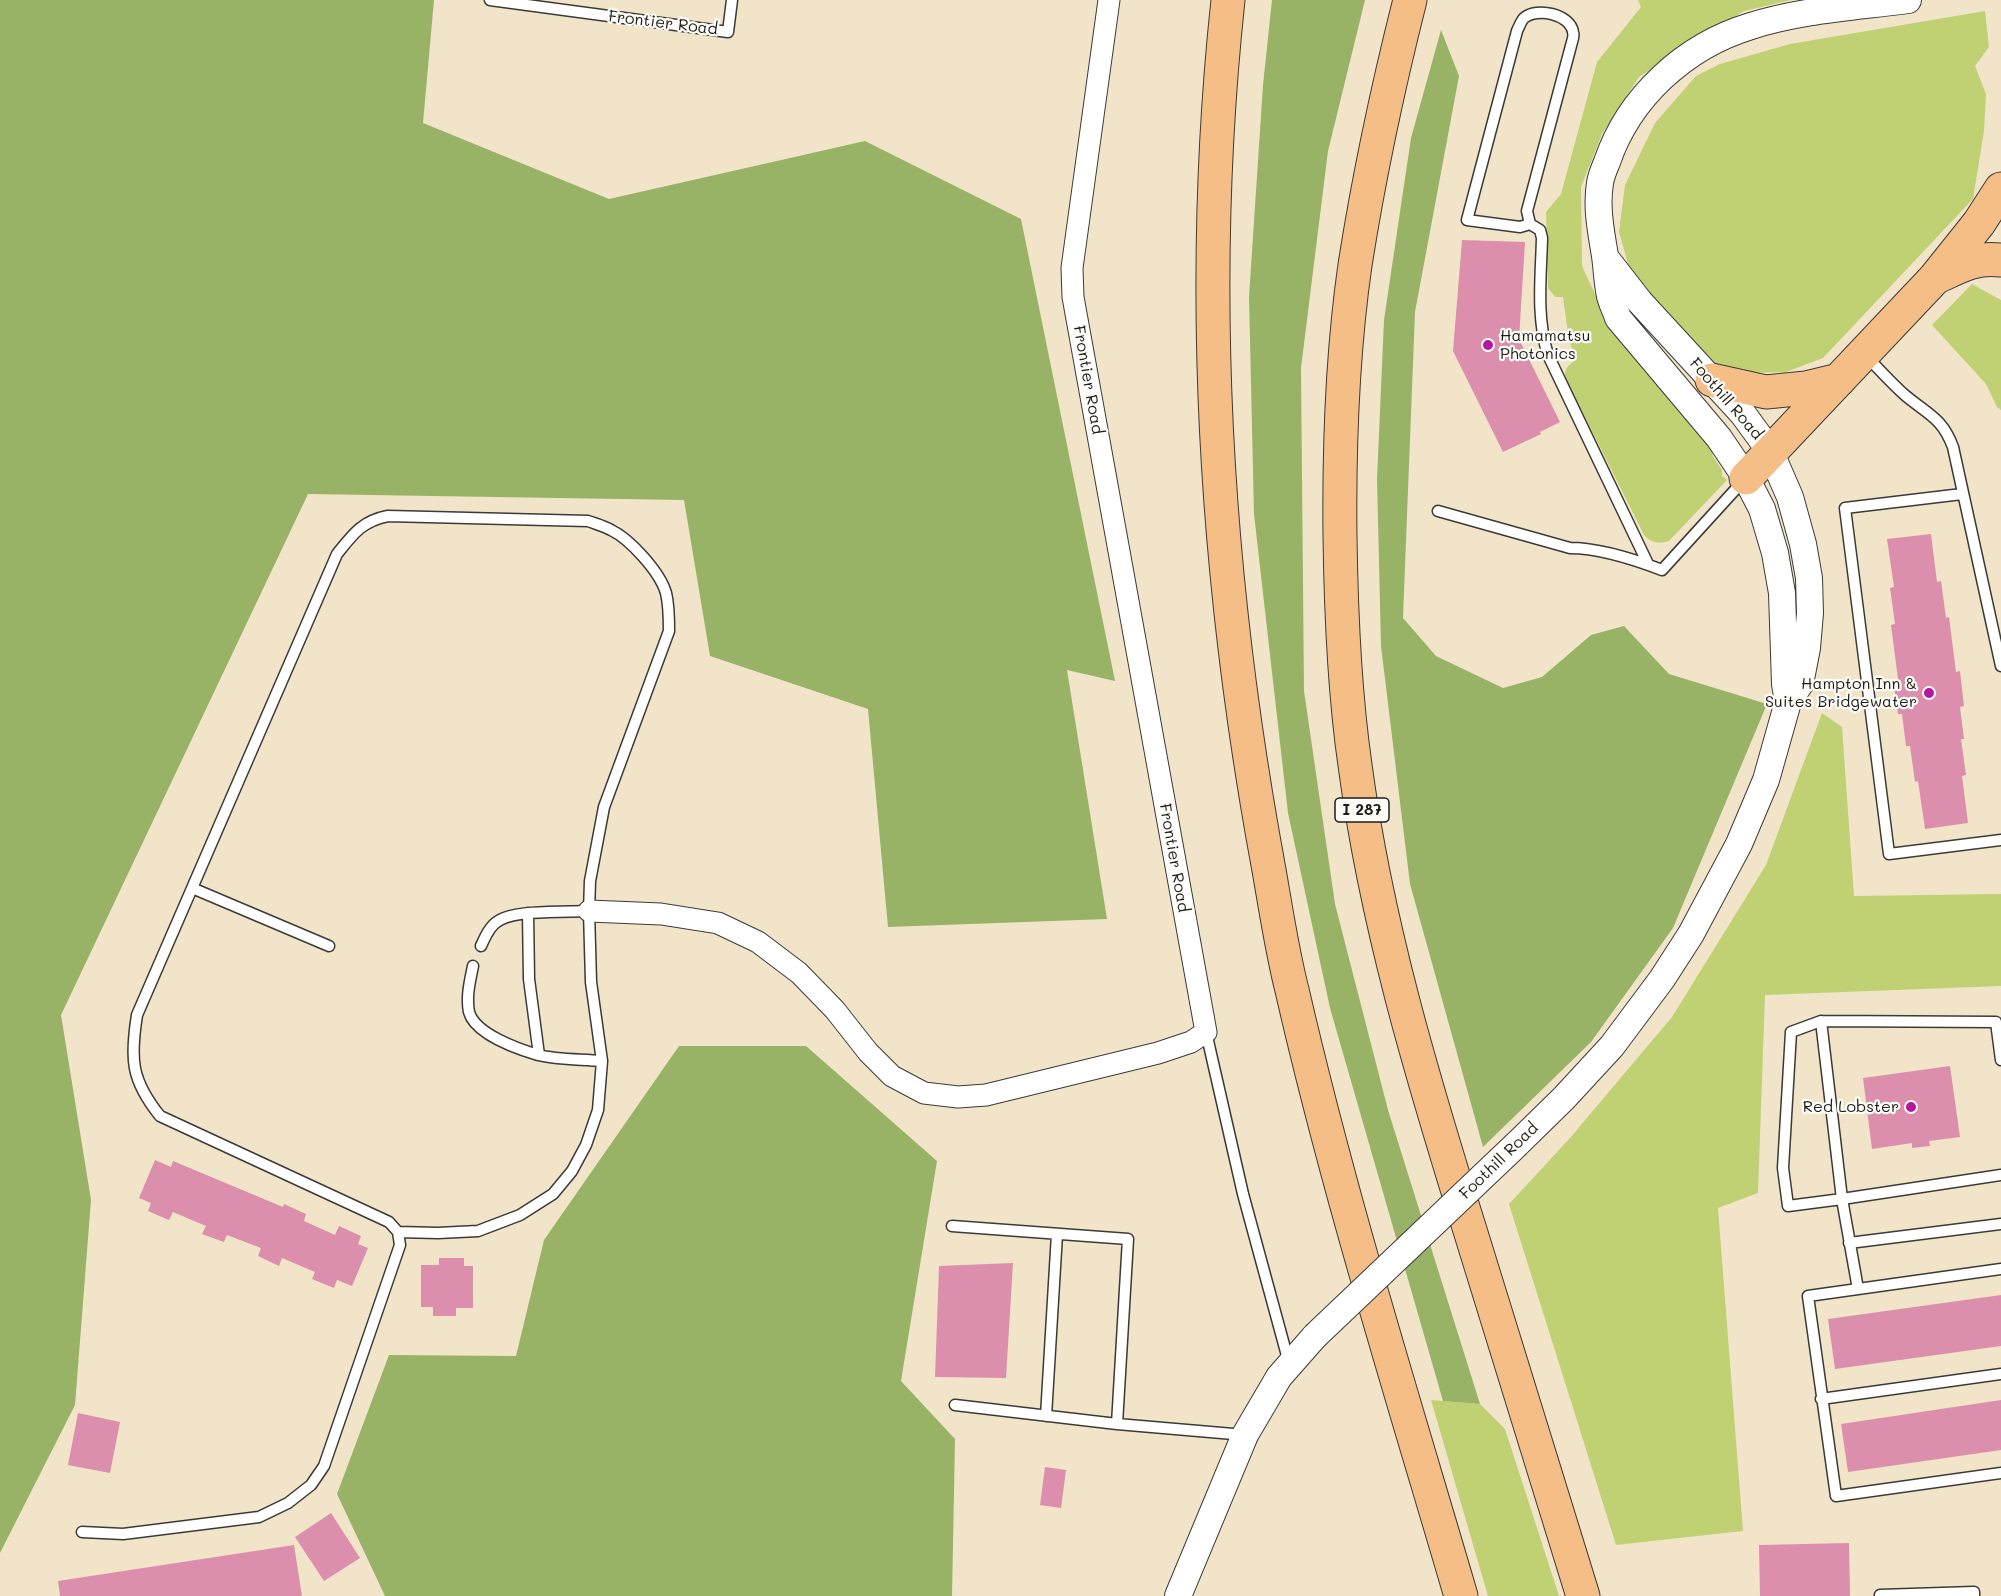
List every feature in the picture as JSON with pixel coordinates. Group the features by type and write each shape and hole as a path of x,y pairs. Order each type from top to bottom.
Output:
{"highway":[{"path":"1228,0 1220,77 1213,362 1226,555 1242,707 1257,808 1291,987 1316,1089 1386,1344 1461,1596"},
{"name":"I 287","path":"1410,0 1383,114 1361,229 1346,355 1340,437 1340,513 1341,605 1349,717 1355,767 1387,940 1414,1045 1583,1596"},
{"path":"1746,477 1935,278 1980,223 2001,189"},
{"path":"1935,278 1971,261 1987,258 2001,260"},
{"path":"1712,380 1766,392 1806,388 1839,380"}],"street":[{"name":"Frontier Road","path":"1109,0 1072,268 1073,297 1206,1032"},
{"name":"Foothill Road","path":"1788,702 1785,684 1782,593 1775,553 1762,509 1746,477 1713,430 1618,318 1610,295 1598,211 1600,181 1625,119 1671,69 1705,46 1749,26 1788,16 1908,0"},
{"name":"Foothill Road","path":"1178,1596 1245,1435 1267,1395 1289,1363 1564,1098 1612,1046 1662,980 1691,934 1739,844 1766,780 1788,702 1800,684 1807,648 1810,613 1809,578 1803,543 1790,497 1770,451 1743,414 1640,302 1605,257"},
{"path":"589,911 661,914 718,923 758,942 799,973 835,1010 868,1052 892,1076 924,1093 958,1097 986,1095 1158,1053 1191,1042 1206,1032"}],"lane":[{"name":"Frontier Road","path":"490,0 728,32 732,0"},
{"path":"1530,224 1520,227 1467,219 1517,31 1524,18 1543,13 1563,19 1570,24 1573,32 1527,211 1530,224 1540,230 1542,238 1540,318 1542,337 1548,355 1648,564"},
{"path":"1863,354 1905,395 1939,421 1947,432 1953,447 2001,666"},
{"path":"1438,511 1570,548 1584,548 1648,564 1662,570 1746,477"},
{"path":"1962,494 1845,508 1889,854 2001,840"},
{"path":"82,1532 123,1534 259,1517 288,1503 311,1485 324,1466 400,1245 398,1232 389,1222 160,1116 145,1098 136,1078 134,1062 133,1038 138,1015 337,554 353,534 373,519 387,516 588,521 613,531 640,554 656,573 666,593 669,613 669,631 604,807 590,881 591,982 602,1061 598,1110 586,1145 572,1171 553,1194 520,1215 478,1231 398,1232"},
{"path":"192,888 329,946"},
{"path":"481,946 490,929 500,920 528,913 589,911"},
{"path":"528,913 529,979 539,1055"},
{"path":"473,966 467,994 470,1014 482,1030 539,1055 602,1061"},
{"path":"1821,1021 1842,1199 1858,1289"},
{"path":"2001,1060 1996,1022 1821,1021 1791,1032 1783,1168 1788,1206 2001,1175"},
{"path":"1206,1032 1243,1194 1289,1363"},
{"path":"1849,1244 2001,1224"},
{"path":"952,1226 1128,1239 1117,1424"},
{"path":"1046,1416 1057,1234"},
{"path":"2001,1269 1808,1296 1836,1496 2001,1473"},
{"path":"1821,1399 2001,1374"},
{"path":"955,1405 1117,1424 1245,1435"},
{"path":"1880,1596 1880,1594 1974,1592 1974,1596"}],"green space":[{"path":"0,0 434,0 423,123 609,199 865,141 1021,219 1115,681 1067,670 1107,919 888,927 868,709 710,656 684,500 308,494 61,1015 91,1200 75,1405 0,1553"},
{"path":"1272,0 1365,0 1328,151 1301,368 1304,691 1335,904 1388,1110 1480,1404 1443,1401 1330,1008 1288,813 1254,514 1249,297 1263,85"},
{"path":"1638,0 1791,0 1744,11 1639,77 1602,134 1581,187 1582,266 1600,305 1717,450 1712,455 1722,470 1722,476 1727,480 1669,541 1662,542 1652,541 1644,535 1565,377 1568,367 1576,360 1569,340 1563,297 1555,297 1548,288 1546,212 1561,194 1597,62 1641,7"},
{"path":"1985,11 1989,47 1975,66 1986,94 1984,131 1973,199 1823,358 1786,372 1745,373 1709,363 1632,278 1619,232 1625,185 1655,123 1696,76 1720,64 1790,44"},
{"path":"1441,30 1459,76 1415,312 1403,618 1436,656 1503,688 1542,677 1591,635 1624,626 1669,674 1767,704 1673,928 1591,1042 1483,1147 1410,884 1381,646 1377,479 1384,320 1411,138"},
{"path":"1972,284 2001,300 2001,410 1997,407 1986,384 1932,325"},
{"path":"1822,713 1842,727 1854,896 2001,894 2001,986 1765,995 1758,1193 1718,1208 1743,1531 1616,1545 1509,1204 1570,1138 1672,1017 1766,865"},
{"path":"679,1046 806,1046 937,1161 901,1381 955,1439 952,1596 385,1596 337,1494 389,1355 516,1356 544,1240"},
{"path":"1431,1400 1480,1404 1505,1429 1559,1596 1488,1596"}],"building":[{"name":"Hamamatsu Photonics","path":"1462,240 1525,242 1519,339 1560,422 1503,452 1453,351"},
{"name":"Hampton Inn & Suites Bridgewater","path":"1931,534 1937,582 1941,581 1946,618 1949,617 1956,672 1960,671 1964,706 1960,707 1964,739 1961,739 1966,775 1962,776 1968,823 1925,829 1918,781 1915,782 1910,746 1906,746 1902,714 1898,714 1893,680 1898,679 1891,625 1895,624 1890,588 1894,587 1887,539"},
{"name":"Red Lobster","path":"1950,1066 1960,1137 1929,1141 1930,1146 1912,1148 1912,1143 1872,1149 1863,1078"},
{"path":"155,1160 171,1167 173,1161 283,1207 284,1204 306,1214 304,1221 335,1235 339,1226 361,1236 358,1244 368,1248 352,1286 337,1280 334,1288 312,1279 315,1272 282,1258 279,1266 258,1256 261,1248 227,1235 224,1242 202,1234 206,1226 173,1212 169,1220 148,1211 151,1203 139,1198"},
{"path":"439,1258 464,1258 464,1266 473,1266 473,1308 456,1308 456,1316 433,1316 433,1307 421,1307 421,1265 439,1265"},
{"path":"1013,1263 1006,1378 935,1377 939,1266"},
{"path":"2001,1295 2001,1346 1835,1369 1828,1319"},
{"path":"2001,1400 2001,1450 1848,1472 1841,1424"},
{"path":"78,1413 120,1422 110,1473 68,1465"},
{"path":"1045,1467 1066,1470 1061,1508 1040,1505"},
{"path":"331,1513 360,1558 324,1581 295,1537"},
{"path":"1849,1543 1850,1596 1760,1596 1759,1545"},
{"path":"294,1545 302,1596 60,1596 58,1581"}],"place":[{"name":"Hamamatsu Photonics","path":"1488,345"},
{"name":"Hampton Inn & Suites Bridgewater","path":"1929,693"},
{"name":"Red Lobster","path":"1911,1107"}]}
